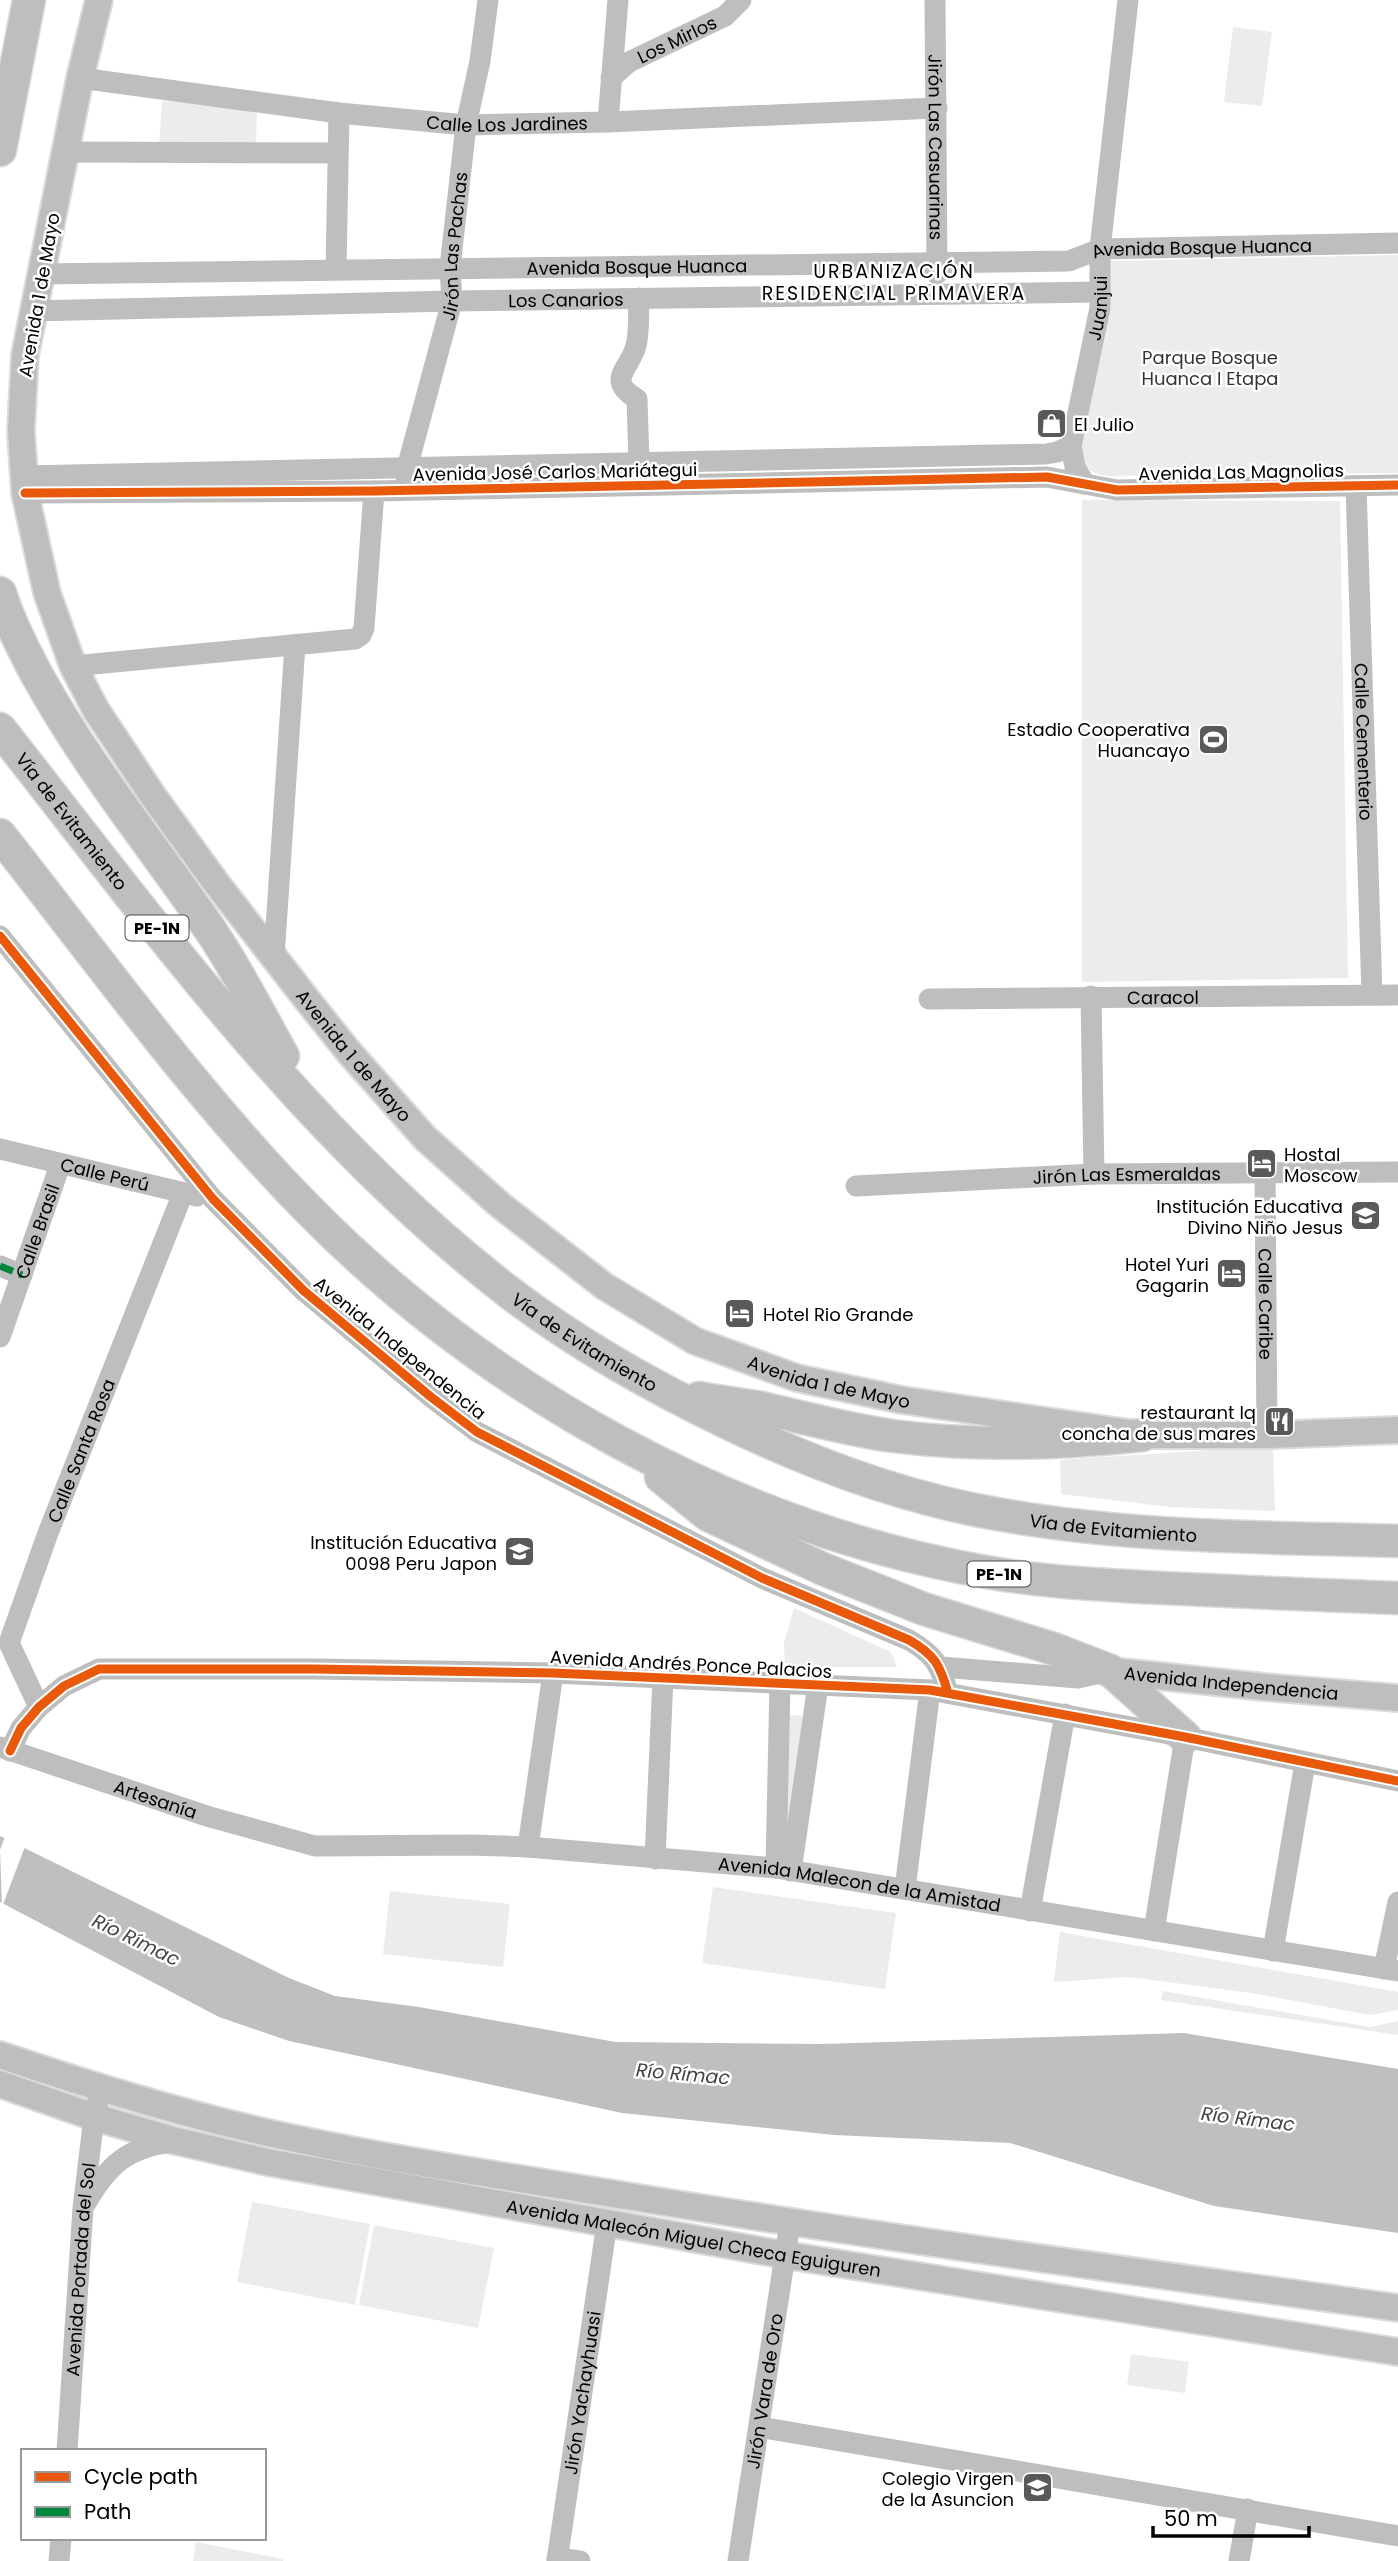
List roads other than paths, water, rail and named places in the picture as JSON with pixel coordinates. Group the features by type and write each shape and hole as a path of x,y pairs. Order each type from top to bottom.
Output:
{"highway":[{"path":"0,150 29,0"},
{"path":"0,593 6,612 52,703 213,934 321,1121"},
{"name":"Vía de Evitamiento","path":"0,729 184,962 321,1121 443,1237 510,1293 579,1341 667,1393 781,1448 830,1468 887,1488 995,1514 1121,1530 1398,1541"},
{"name":"PE-1N","path":"0,835 247,1144 307,1209 383,1278 463,1343 622,1446 774,1514 873,1547 987,1572 1105,1585 1398,1598"},
{"path":"667,1393 761,1408 891,1436 957,1442 1072,1442 1143,1435"},
{"path":"622,1446 708,1515 770,1546 823,1570 925,1609 1054,1649 1111,1671 1185,1737"}],"main road":[{"name":"Avenida 1 de Mayo","path":"99,0 80,78 67,152 32,311 22,388 21,430 25,484 47,593 73,666 96,710 153,796 348,1051 425,1138 500,1205 604,1286 695,1341 797,1378 902,1400 1143,1435 1267,1435 1398,1430"},
{"name":"Avenida Independencia","path":"1111,1671 1398,1698"},
{"name":"Avenida Malecón Miguel Checa Eguiguren","path":"0,2055 186,2113 295,2139 790,2223 1398,2308"},
{"name":"Avenida Malecón Miguel Checa Eguiguren","path":"0,2084 94,2117 176,2141 267,2162 785,2255 1398,2352"}],"street":[{"name":"Jirón Las Pachas","path":"405,491 407,468 452,301 450,267 466,125 480,61 488,0"},
{"path":"608,122 618,0"},
{"name":"Los Mirlos","path":"611,78 629,62 725,16 741,0"},
{"name":"Jirón Las Casuarinas","path":"935,0 938,294"},
{"name":"Juanjui","path":"1071,446 1096,336 1100,249 1128,0"},
{"name":"Calle Los Jardines","path":"80,78 339,113 466,125 608,122 937,108"},
{"path":"336,269 339,113"},
{"path":"67,152 338,153"},
{"name":"Avenida Bosque Huanca","path":"40,274 1069,261 1100,249 1398,243"},
{"path":"678,298 679,265"},
{"name":"Los Canarios","path":"32,311 452,301 1100,292"},
{"path":"639,298 635,348 621,373 622,384 627,393 638,399 639,463"},
{"path":"1071,446 1075,467 1085,484"},
{"name":"Avenida José Carlos Mariátegui","path":"25,484 407,468 1046,454 1057,453 1071,446"},
{"name":"Avenida José Carlos Mariátegui","path":"25,484 374,491 1047,477 1085,484"},
{"name":"Avenida Las Magnolias","path":"1085,484 1117,490 1398,485"},
{"name":"Calle Cementerio","path":"1356,486 1372,995"},
{"path":"73,666 355,639 361,635 364,628 374,491"},
{"path":"274,957 295,645"},
{"name":"Avenida Independencia","path":"0,936 213,1199 304,1291 477,1432 762,1578 909,1640 927,1651 941,1667 1078,1678 1111,1671"},
{"name":"Caracol","path":"929,999 1398,995"},
{"path":"1091,996 1094,1174"},
{"name":"Calle Perú","path":"0,1149 213,1199"},
{"name":"Calle Brasil","path":"0,1338 60,1165"},
{"name":"Jirón Las Esmeraldas","path":"856,1186 1094,1174 1398,1172"},
{"name":"Calle Caribe","path":"1265,1173 1267,1435"},
{"name":"Calle Santa Rosa","path":"39,1707 4,1642 183,1193"},
{"path":"0,1266 22,1275"},
{"path":"905,1889 941,1667"},
{"name":"Avenida Andrés Ponce Palacios","path":"5,1749 39,1707 64,1686 99,1668 552,1673 780,1682 939,1692 1185,1737 1398,1781"},
{"path":"528,1847 552,1673"},
{"path":"655,1859 663,1678"},
{"path":"780,1682 784,1870"},
{"path":"784,1870 818,1685"},
{"path":"1030,1911 1065,1714"},
{"path":"1154,1931 1185,1737"},
{"name":"Artesanía","path":"5,1749 210,1817 315,1846"},
{"path":"1273,1951 1305,1763"},
{"name":"Avenida Malecon de la Amistad","path":"315,1846 528,1847 784,1870 1391,1970"},
{"path":"1391,1970 1398,1902"},
{"name":"Avenida Portada del Sol","path":"67,2449 83,2208 94,2117 102,2089"},
{"path":"83,2208 109,2169 126,2156 146,2145 176,2141"},
{"name":"Jirón Yachayhuasi","path":"557,2559 607,2223"},
{"name":"Jirón Vara de Oro","path":"738,2561 790,2223"},
{"path":"759,2427 1398,2536"},
{"path":"1239,2561 1248,2509"},
{"path":"59,2561 61,2540"},
{"path":"557,2559 580,2561"}],"water":[{"name":"Río Rímac","path":"0,1836 289,1978 335,1996 419,2007 616,2042 821,2044 1184,2033 1398,2069 1398,2233 1214,2206 1010,2143 834,2135 622,2113 289,2041 219,2017 0,1902"}],"place":[{"name":"El Julio","path":"1051,424"},
{"name":"Estadio Cooperativa Huancayo","path":"1213,739"},
{"name":"Hostal Moscow","path":"1261,1164"},
{"name":"Institución Educativa Divino Niño Jesus","path":"1366,1216"},
{"name":"Hotel Yuri Gagarin","path":"1232,1274"},
{"name":"Hotel Rio Grande","path":"740,1314"},
{"name":"restaurant lq concha de sus mares","path":"1279,1422"},
{"name":"Institución Educativa 0098 Peru Japon","path":"520,1552"},
{"name":"Colegio Virgen de la Asuncion","path":"1037,2488"}],"district":[{"name":"URBANIZACIÓN RESIDENCIAL PRIMAVERA","path":"894,282"}],"park label":[{"name":"Parque Bosque Huanca I Etapa","path":"1210,367"}]}
